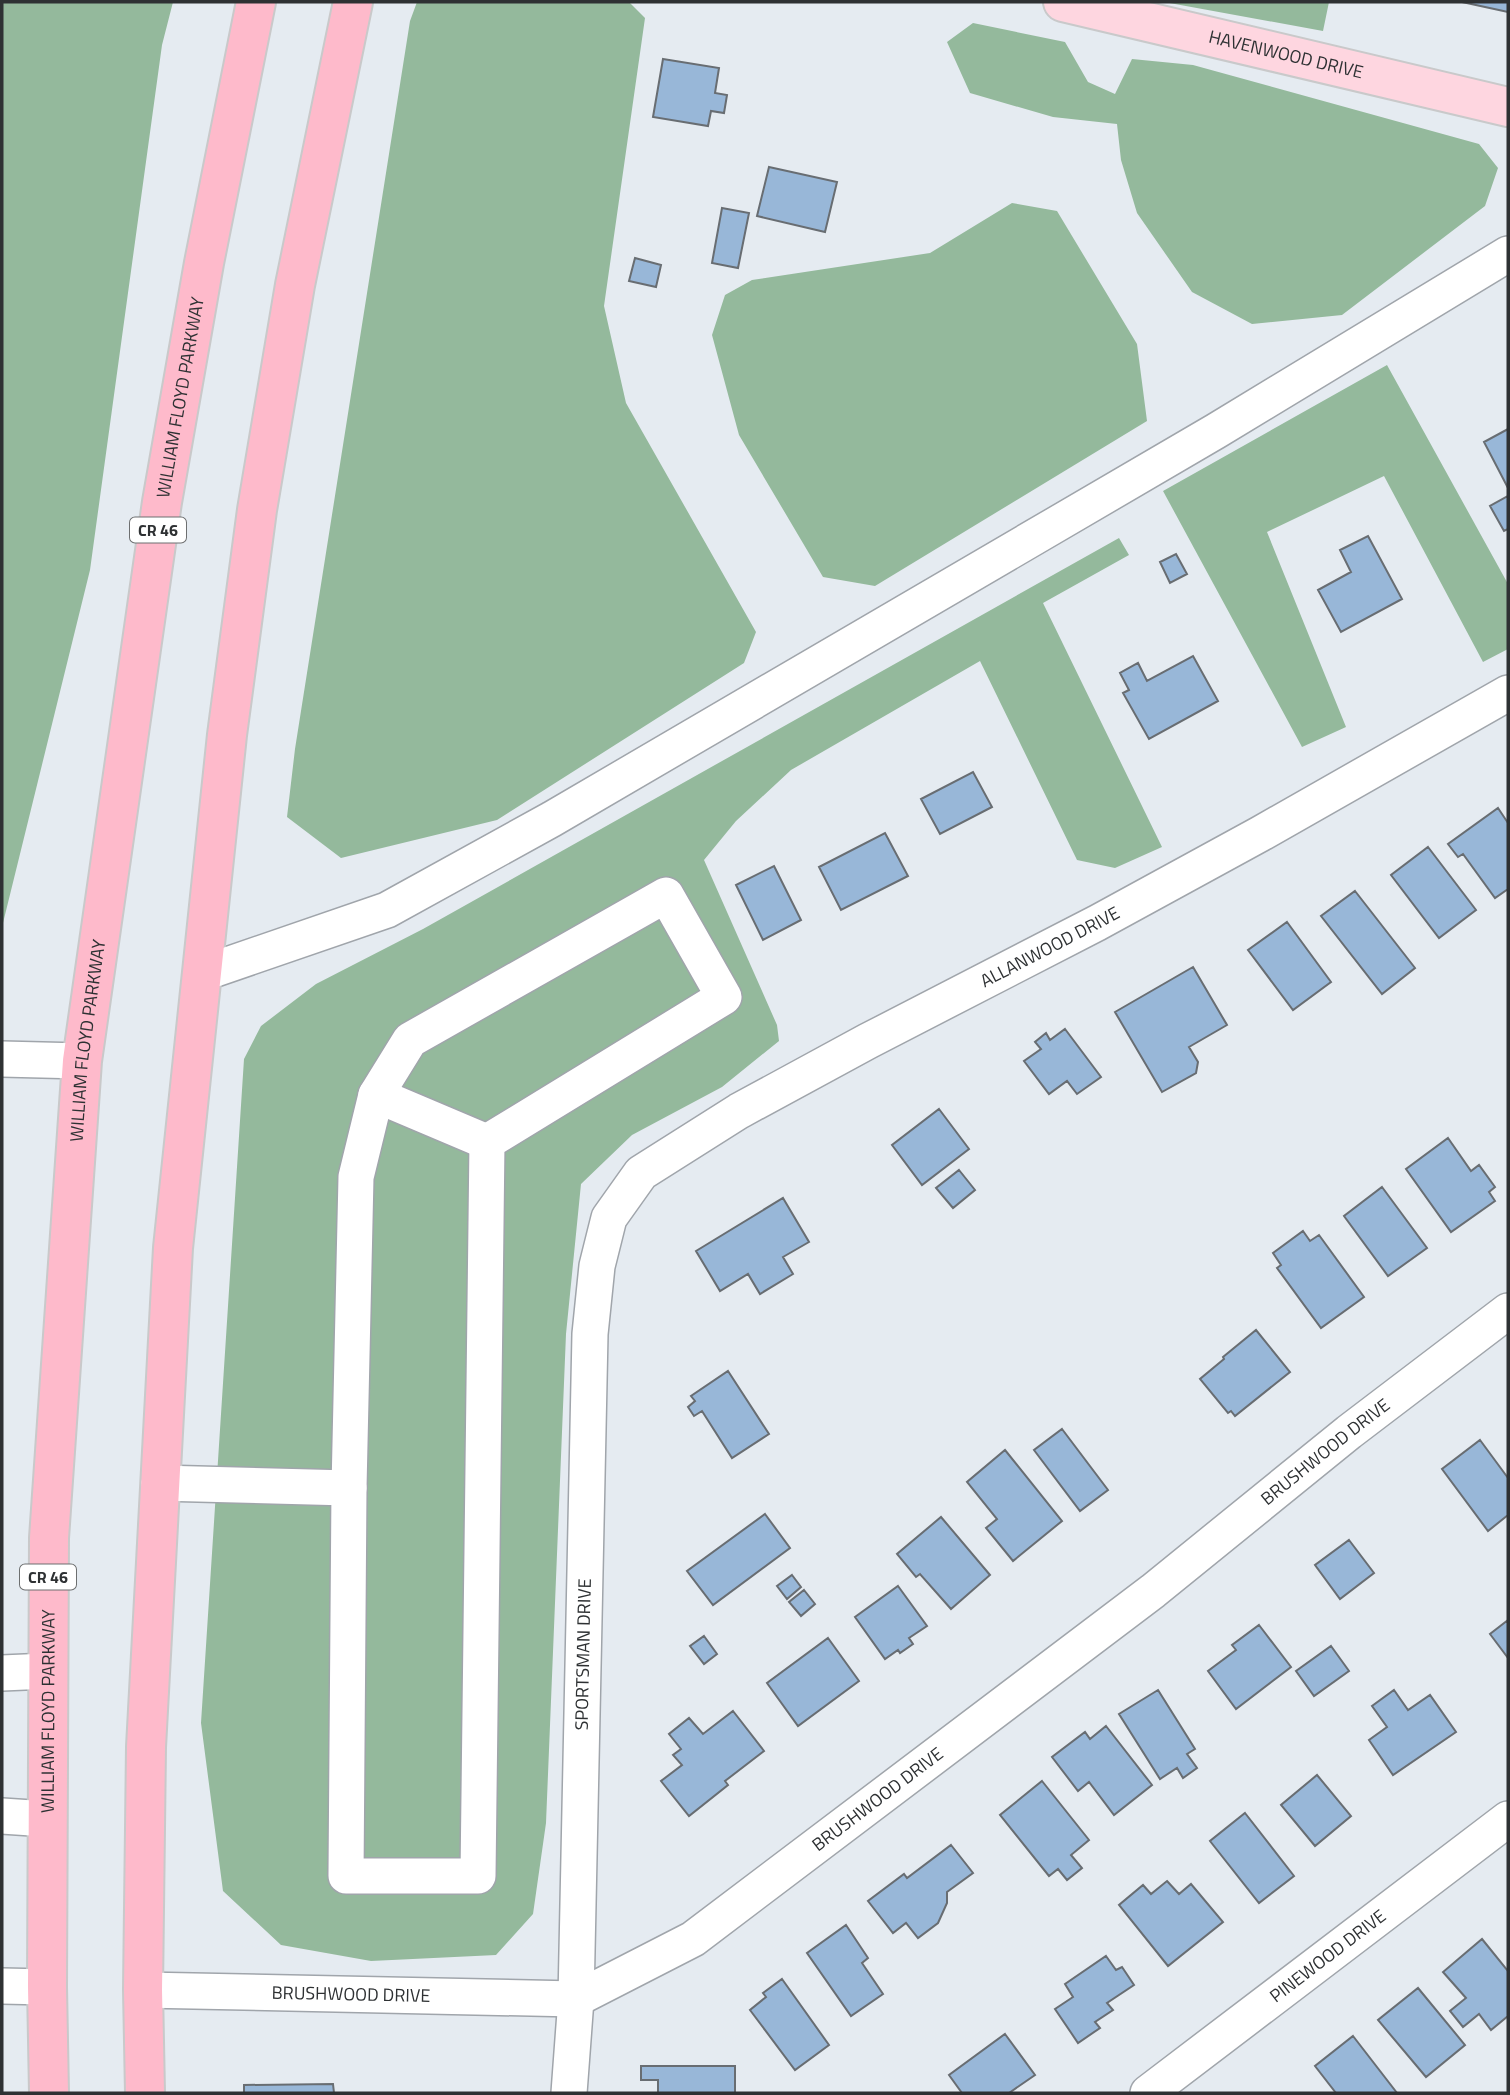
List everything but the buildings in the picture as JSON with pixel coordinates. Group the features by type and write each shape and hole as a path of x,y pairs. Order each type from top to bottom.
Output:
{"highway":[{"name":"WILLIAM FLOYD PARKWAY","path":"49,2093 49,1538 82,1061 162,502 204,262 256,2"},
{"path":"145,2093 143,1990 146,1747 173,1248 227,735 257,510 295,285 353,2"}],"main road":[{"name":"HAVENWOOD DRIVE","path":"1063,2 1508,107"}],"street":[{"path":"201,974 387,910 552,819 1216,430 1508,254"},
{"name":"ALLANWOOD DRIVE","path":"609,1218 641,1173 739,1111 867,1041 1097,923 1508,693"},
{"path":"666,895 724,997 487,1142 478,1875 346,1875 349,1488 356,1177 376,1095 410,1040 666,895"},
{"path":"2,1059 82,1061"},
{"path":"376,1095 487,1142"},
{"name":"SPORTSMAN DRIVE","path":"569,2093 576,1999 590,1334 597,1266 609,1218"},
{"name":"BRUSHWOOD DRIVE","path":"143,1990 576,1999 693,1939 1153,1591 1349,1433 1508,1311"},
{"path":"159,1483 349,1488"},
{"path":"2,1673 48,1671"},
{"path":"2,1816 47,1819"},
{"name":"PINEWOOD DRIVE","path":"1148,2093 1508,1819"},
{"path":"2,1986 47,1987"}],"green space":[{"path":"2,2 173,2 162,45 90,570 2,927"},
{"path":"417,2 629,2 645,18 604,306 626,403 756,632 744,663 497,820 341,858 287,817 295,749 410,21"},
{"path":"1164,2 1329,2 1323,31"},
{"path":"973,23 1065,42 1088,82 1115,94 1132,59 1193,65 1479,144 1498,168 1485,206 1342,315 1252,324 1192,292 1137,213 1121,160 1117,124 1053,117 970,93 947,42"},
{"path":"1012,203 1057,211 1137,344 1147,421 875,586 823,577 739,435 712,335 725,295 752,280 930,253"},
{"path":"1387,365 1508,584 1508,649 1483,662 1384,476 1267,532 1346,727 1302,747 1163,491"},
{"path":"1119,538 1129,555 1043,603 1162,847 1115,868 1077,860 980,661 791,770 736,821 704,860 777,1025 779,1041 722,1087 632,1135 581,1184 566,1334 546,1823 533,1914 496,1955 371,1961 281,1945 223,1891 201,1723 244,1059 261,1026 316,984 423,929"}]}
